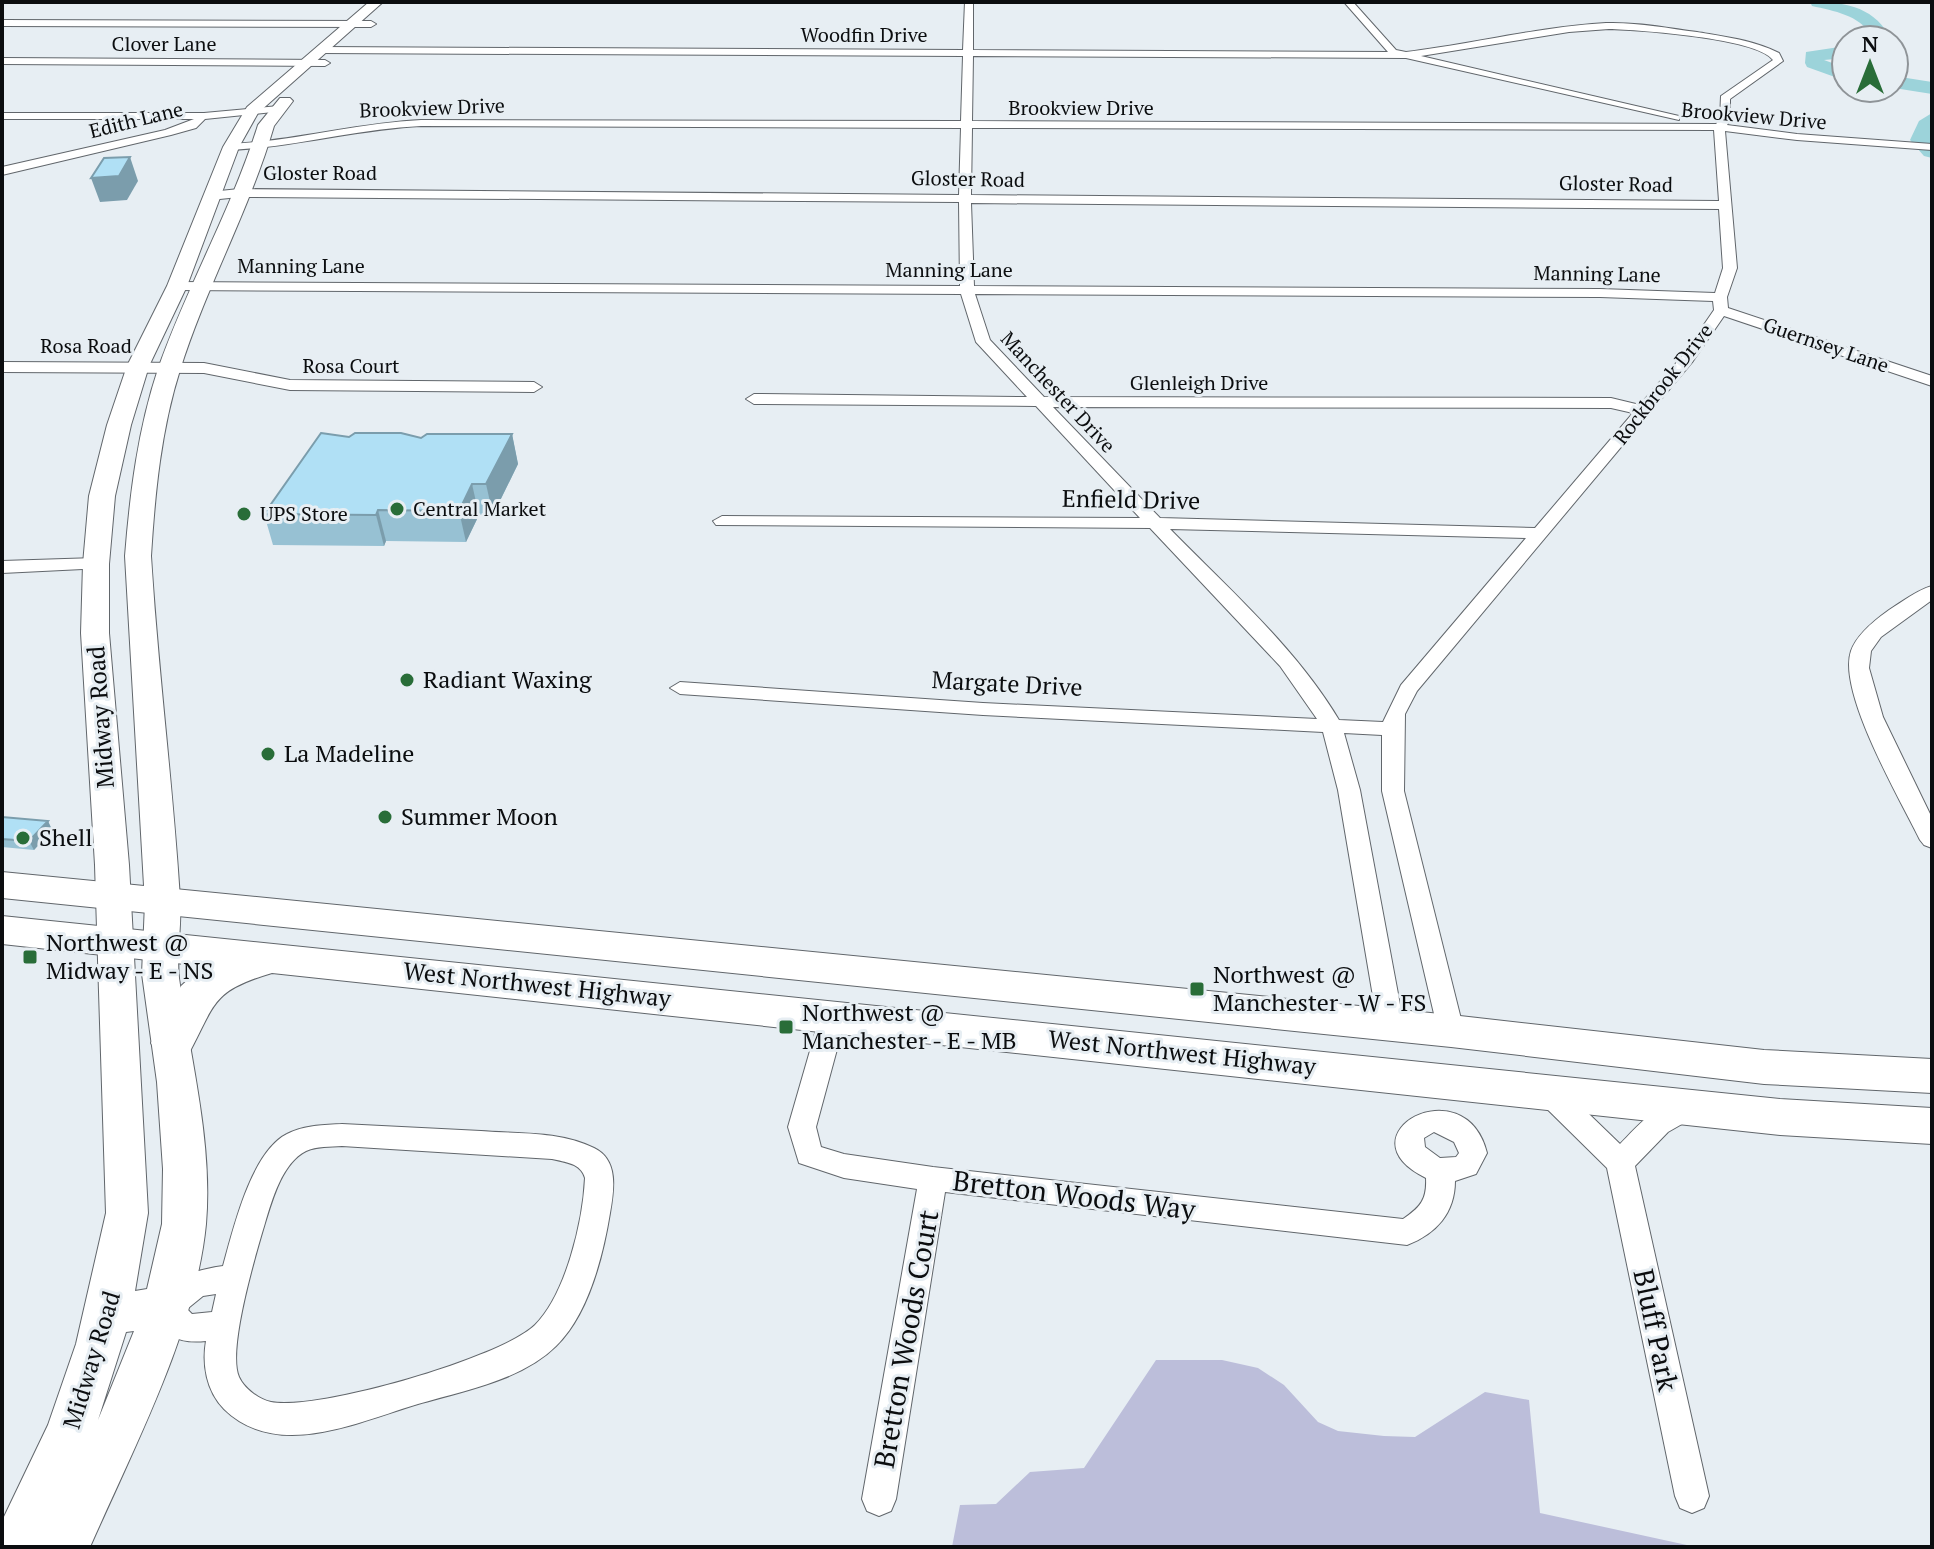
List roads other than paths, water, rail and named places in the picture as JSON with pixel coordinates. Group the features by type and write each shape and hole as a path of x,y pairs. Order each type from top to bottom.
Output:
{"main road":[{"name":"Midway Road","path":"64,1547 128,1407 166,1307 184,1224 184,1169 173,1043 160,974 163,903 138,556 147,458 170,367 266,125 351,24 383,4"},
{"name":"Midway Road","path":"16,1547 68,1441 91,1378 109,1314 127,1213 113,897 96,685 96,564 102,496 109,459 138,366 177,286 231,147 252,110 307,63 339,50 371,24 383,4"},
{"path":"96,564 138,556"},
{"path":"96,685 146,675"},
{"name":"West Northwest Highway","path":"2,885 1451,1031 1764,1067 1932,1076"},
{"name":"West Northwest Highway","path":"2,930 833,1016 1431,1100 1548,1092 1780,1117 1932,1126"},
{"path":"173,1043 192,1000 207,984 233,968 282,958"},
{"path":"1391,1026 1431,1100"},
{"path":"1431,1100 1451,1031"},
{"path":"109,1314 166,1307"}],"street":[{"name":"Manchester Drive","path":"969,2 966,290 969,309 983,342 1287,662 1315,697 1331,724"},
{"path":"1348,2 1389,50 1407,55 1719,127 1725,120 1725,98 1733,88 1767,71 1778,61 1770,50 1687,33 1609,26 1569,29 1407,55"},
{"path":"2,23 371,24"},
{"name":"Woodfin Drive","path":"339,50 1407,55"},
{"name":"Clover Lane","path":"4,63 307,63"},
{"name":"Edith Lane","path":"2,171 167,133 192,126 204,116 279,109"},
{"path":"2,116 204,116"},
{"name":"Brookview Drive","path":"231,147 399,123 1719,127 1932,147"},
{"name":"Rockbrook Drive","path":"1451,1031 1396,806 1395,714 1408,689 1688,358 1720,303 1730,268 1719,127"},
{"name":"Gloster Road","path":"210,196 239,193 1726,205"},
{"name":"Manning Lane","path":"177,286 1600,293 1720,303"},
{"name":"Guernsey Lane","path":"1720,303 1932,381"},
{"name":"Rosa Road","path":"2,367 170,367"},
{"name":"Rosa Court","path":"170,367 218,369 290,385 534,387"},
{"name":"Glenleigh Drive","path":"754,399 1039,403 1611,403 1643,410"},
{"name":"Enfield Drive","path":"722,521 1154,523 1539,533"},
{"path":"2,567 96,564"},
{"path":"1932,592 1899,612 1873,634 1862,651 1859,667 1863,698 1932,840"},
{"name":"Margate Drive","path":"680,688 983,709 1331,724"},
{"path":"1391,1026 1349,790 1331,724 1393,729"},
{"name":"Bretton Woods Way","path":"833,1016 802,1127 809,1155 844,1166 933,1179 1407,1232 1431,1215 1442,1199 1440,1171"},
{"name":"Bluff Park","path":"1548,1092 1620,1163 1692,1496"},
{"path":"1431,1100 1468,1138 1473,1153 1466,1166 1440,1171 1421,1162 1409,1146 1411,1131 1425,1122 1431,1100"},
{"path":"1620,1163 1658,1124 1689,1107"},
{"path":"316,1136 552,1147 584,1156 596,1166 601,1182 592,1231 577,1281 558,1320 539,1342 506,1360 365,1404 300,1420 255,1416 238,1402 224,1384 219,1362 236,1278 258,1200 276,1160 293,1144 316,1136"},
{"name":"Bretton Woods Court","path":"879,1499 933,1179"},
{"path":"225,1325 185,1329 166,1307 196,1283 236,1278"}],"waterway":[{"path":"1818,2 1845,9 1872,24"},
{"path":"1830,54 1813,56 1814,63 1830,69"},
{"path":"1910,85 1932,88"},
{"path":"1932,119 1926,125 1921,140 1932,151"}],"place":[{"name":"Central Market","path":"397,509"},
{"name":"UPS Store","path":"244,514"},
{"name":"Radiant Waxing","path":"407,680"},
{"name":"La Madeline","path":"268,754"},
{"name":"Summer Moon","path":"385,817"},
{"name":"Shell","path":"23,838"},
{"name":"Northwest @ Midway - E - NS","path":"30,957"},
{"name":"Northwest @ Manchester - W - FS","path":"1197,989"},
{"name":"Northwest @ Manchester - E - MB","path":"786,1027"}]}
